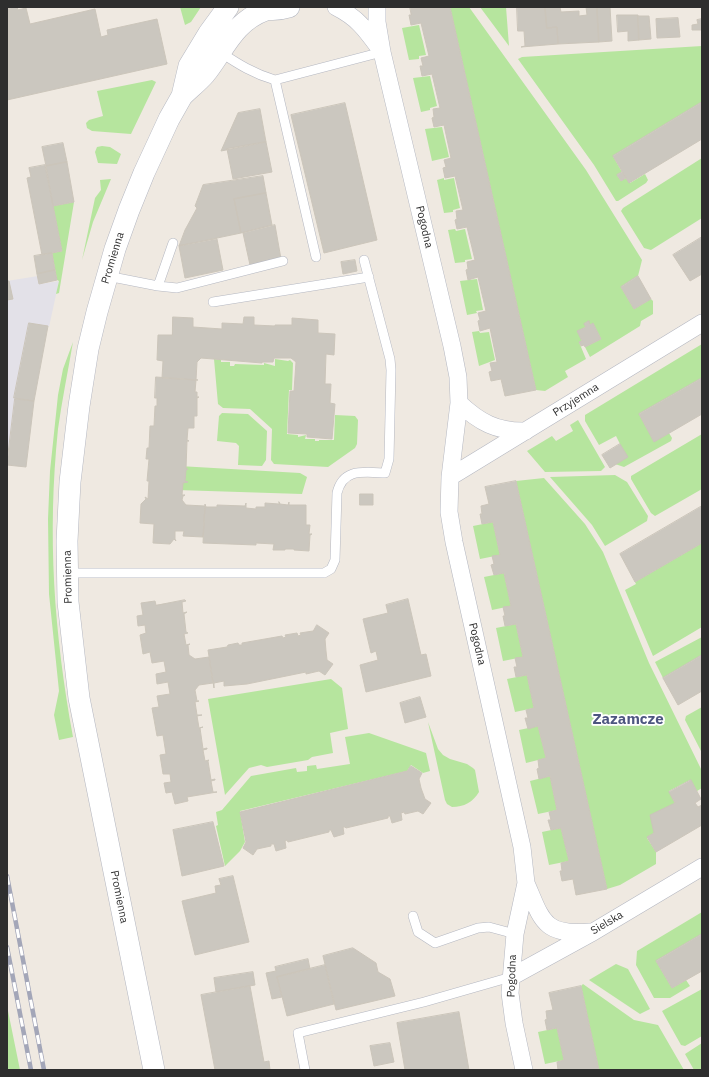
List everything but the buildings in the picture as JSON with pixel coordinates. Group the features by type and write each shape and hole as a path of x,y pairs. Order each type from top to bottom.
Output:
{"street":[{"name":"Promienna","path":"182,96 189,66 209,33 228,7"},
{"name":"Promienna","path":"154,1070 79,698 68,602 67,541 70,482 79,406 89,343 107,276 129,210 169,118 182,96 204,75 237,28 262,8 277,10 290,7"},
{"name":"Pogodna","path":"336,7 350,14 364,28 382,52"},
{"name":"Pogodna","path":"367,7 377,14 382,52 452,346 458,377 459,402 450,477 449,512 454,542 522,847 526,883 538,911 549,927 568,933 593,932"},
{"name":"Przyjemna","path":"450,477 702,323"},
{"path":"459,402 482,421 492,426 504,430 526,431"},
{"name":"Sielska","path":"511,977 593,932 702,867"},
{"name":"Pogodna","path":"524,1070 514,1023 510,993 515,934 526,883"}],"lane":[{"path":"220,52 244,68 261,76 275,80 382,52"},
{"path":"275,80 316,257"},
{"path":"158,286 173,243"},
{"path":"67,573 324,572 332,569 335,560 337,493 339,485 347,475 354,473 385,472 389,459 390,359 364,260"},
{"path":"107,276 158,286 177,288 283,261"},
{"path":"213,302 369,276"},
{"path":"413,916 418,932 435,943 478,928 489,927 515,934"},
{"path":"305,1070 298,1033 424,1002 511,977"}],"shaded area":[{"path":"38,276 40,284 59,281 49,327 48,326 34,401 26,467 7,465 7,281"}],"green space":[{"path":"180,7 201,7 191,22 185,25"},
{"path":"450,7 469,7 586,170 642,260 638,276 621,287 634,309 651,299 653,301 653,314 641,321 640,326 590,357 585,347 601,339 593,324 590,325 588,322 585,324 586,327 578,331 582,341 579,342 586,359 565,371 568,377 545,391 536,390"},
{"path":"480,7 506,7 509,46"},
{"path":"419,25 426,55 419,56 419,59 409,60 402,28"},
{"path":"702,46 702,102 613,156 622,172 617,175 621,181 626,178 630,183 645,174 648,180 646,183 618,201 616,201 594,165 518,59 522,57"},
{"path":"430,76 437,106 430,108 430,110 421,112 413,78"},
{"path":"152,80 156,82 131,134 92,131 87,128 86,123 89,120 103,116 97,91"},
{"path":"442,127 449,157 432,161 425,129"},
{"path":"97,147 110,147 121,154 117,164 98,163 95,152"},
{"path":"702,158 702,218 651,250 644,248 621,211 623,208"},
{"path":"444,178 444,180 454,178 460,208 453,210 453,212 444,213 437,180"},
{"path":"111,179 93,222 82,260 95,198 101,190 100,180"},
{"path":"74,202 59,293 56,294 59,281 57,280 52,253 62,251 53,206"},
{"path":"455,229 456,231 465,229 472,259 465,260 465,262 455,263 448,230"},
{"path":"477,279 483,310 467,315 460,281"},
{"path":"479,331 480,333 489,332 495,360 479,366 472,332"},
{"path":"73,342 58,429 53,508 54,584 57,622 66,698 73,737 59,740 54,715 59,691 49,594 48,519 50,471 58,395 63,369"},
{"path":"702,344 702,378 639,414 654,441 669,433 672,438 671,441 624,467 615,464 620,444 616,436 599,445 585,421 585,415"},
{"path":"214,359 221,360 221,362 230,362 230,366 234,366 235,364 264,365 264,363 275,366 275,359 290,360 293,363 292,390 289,390 287,434 298,435 298,437 306,435 305,439 315,439 315,441 334,440 335,415 355,416 358,420 357,444 355,448 328,467 274,464 271,460 272,429 250,409 223,408 218,404"},
{"path":"222,413 248,414 267,431 266,460 262,466 238,465 239,446 236,443 217,441 219,416"},
{"path":"578,420 605,467 601,471 545,472 527,451 552,436 556,441 573,431 570,425"},
{"path":"702,434 702,489 655,516 651,513 631,479 631,476"},
{"path":"179,466 300,473 307,477 302,494 177,490"},
{"path":"615,475 627,482 648,516 647,521 605,546 592,525 550,477"},
{"path":"544,478 585,524 603,552 649,663 702,771 702,788 697,791 690,780 669,791 675,803 654,833 647,838 656,852 656,864 620,885 607,889 516,481"},
{"path":"493,522 500,555 480,559 473,526"},
{"path":"702,543 702,627 653,656 625,590 636,584 635,582"},
{"path":"504,573 511,606 492,610 484,577"},
{"path":"516,624 523,657 503,661 496,628"},
{"path":"702,637 702,655 663,678 655,662"},
{"path":"527,675 534,708 515,712 507,679"},
{"path":"331,679 342,688 348,729 330,733 333,753 312,757 308,760 267,767 261,765 249,768 225,795 208,699"},
{"path":"702,707 702,753 685,720 686,716"},
{"path":"428,722 438,749 443,755 450,759 467,764 475,770 479,792 474,799 464,805 452,807 447,804 445,800"},
{"path":"538,726 546,758 526,763 519,730"},
{"path":"369,733 426,753 430,771 423,773 411,765 407,771 240,811 245,842 240,851 225,866 216,826 218,825 216,812 222,810 251,776 296,768 297,772 307,771 307,766 316,765 317,769 350,764 345,737"},
{"path":"550,776 557,810 538,814 530,781"},
{"path":"561,828 569,861 549,865 542,832"},
{"path":"702,912 702,934 656,961 672,988 686,980 690,986 670,998 654,998 636,965 637,951"},
{"path":"616,964 628,969 650,1009 640,1014 589,980"},
{"path":"583,984 634,1020 658,1025 684,1070 599,1070 581,986"},
{"path":"702,989 702,1036 685,1046 681,1045 662,1011"},
{"path":"7,1006 20,1070 7,1070"},
{"path":"557,1028 564,1060 545,1064 538,1032"},
{"path":"702,1043 702,1070 694,1070 685,1054"}],"railway":[{"path":"7,876 44,1070"},
{"path":"7,947 31,1070"}],"district":[{"name":"Zazamcze","path":"628,720"}]}
